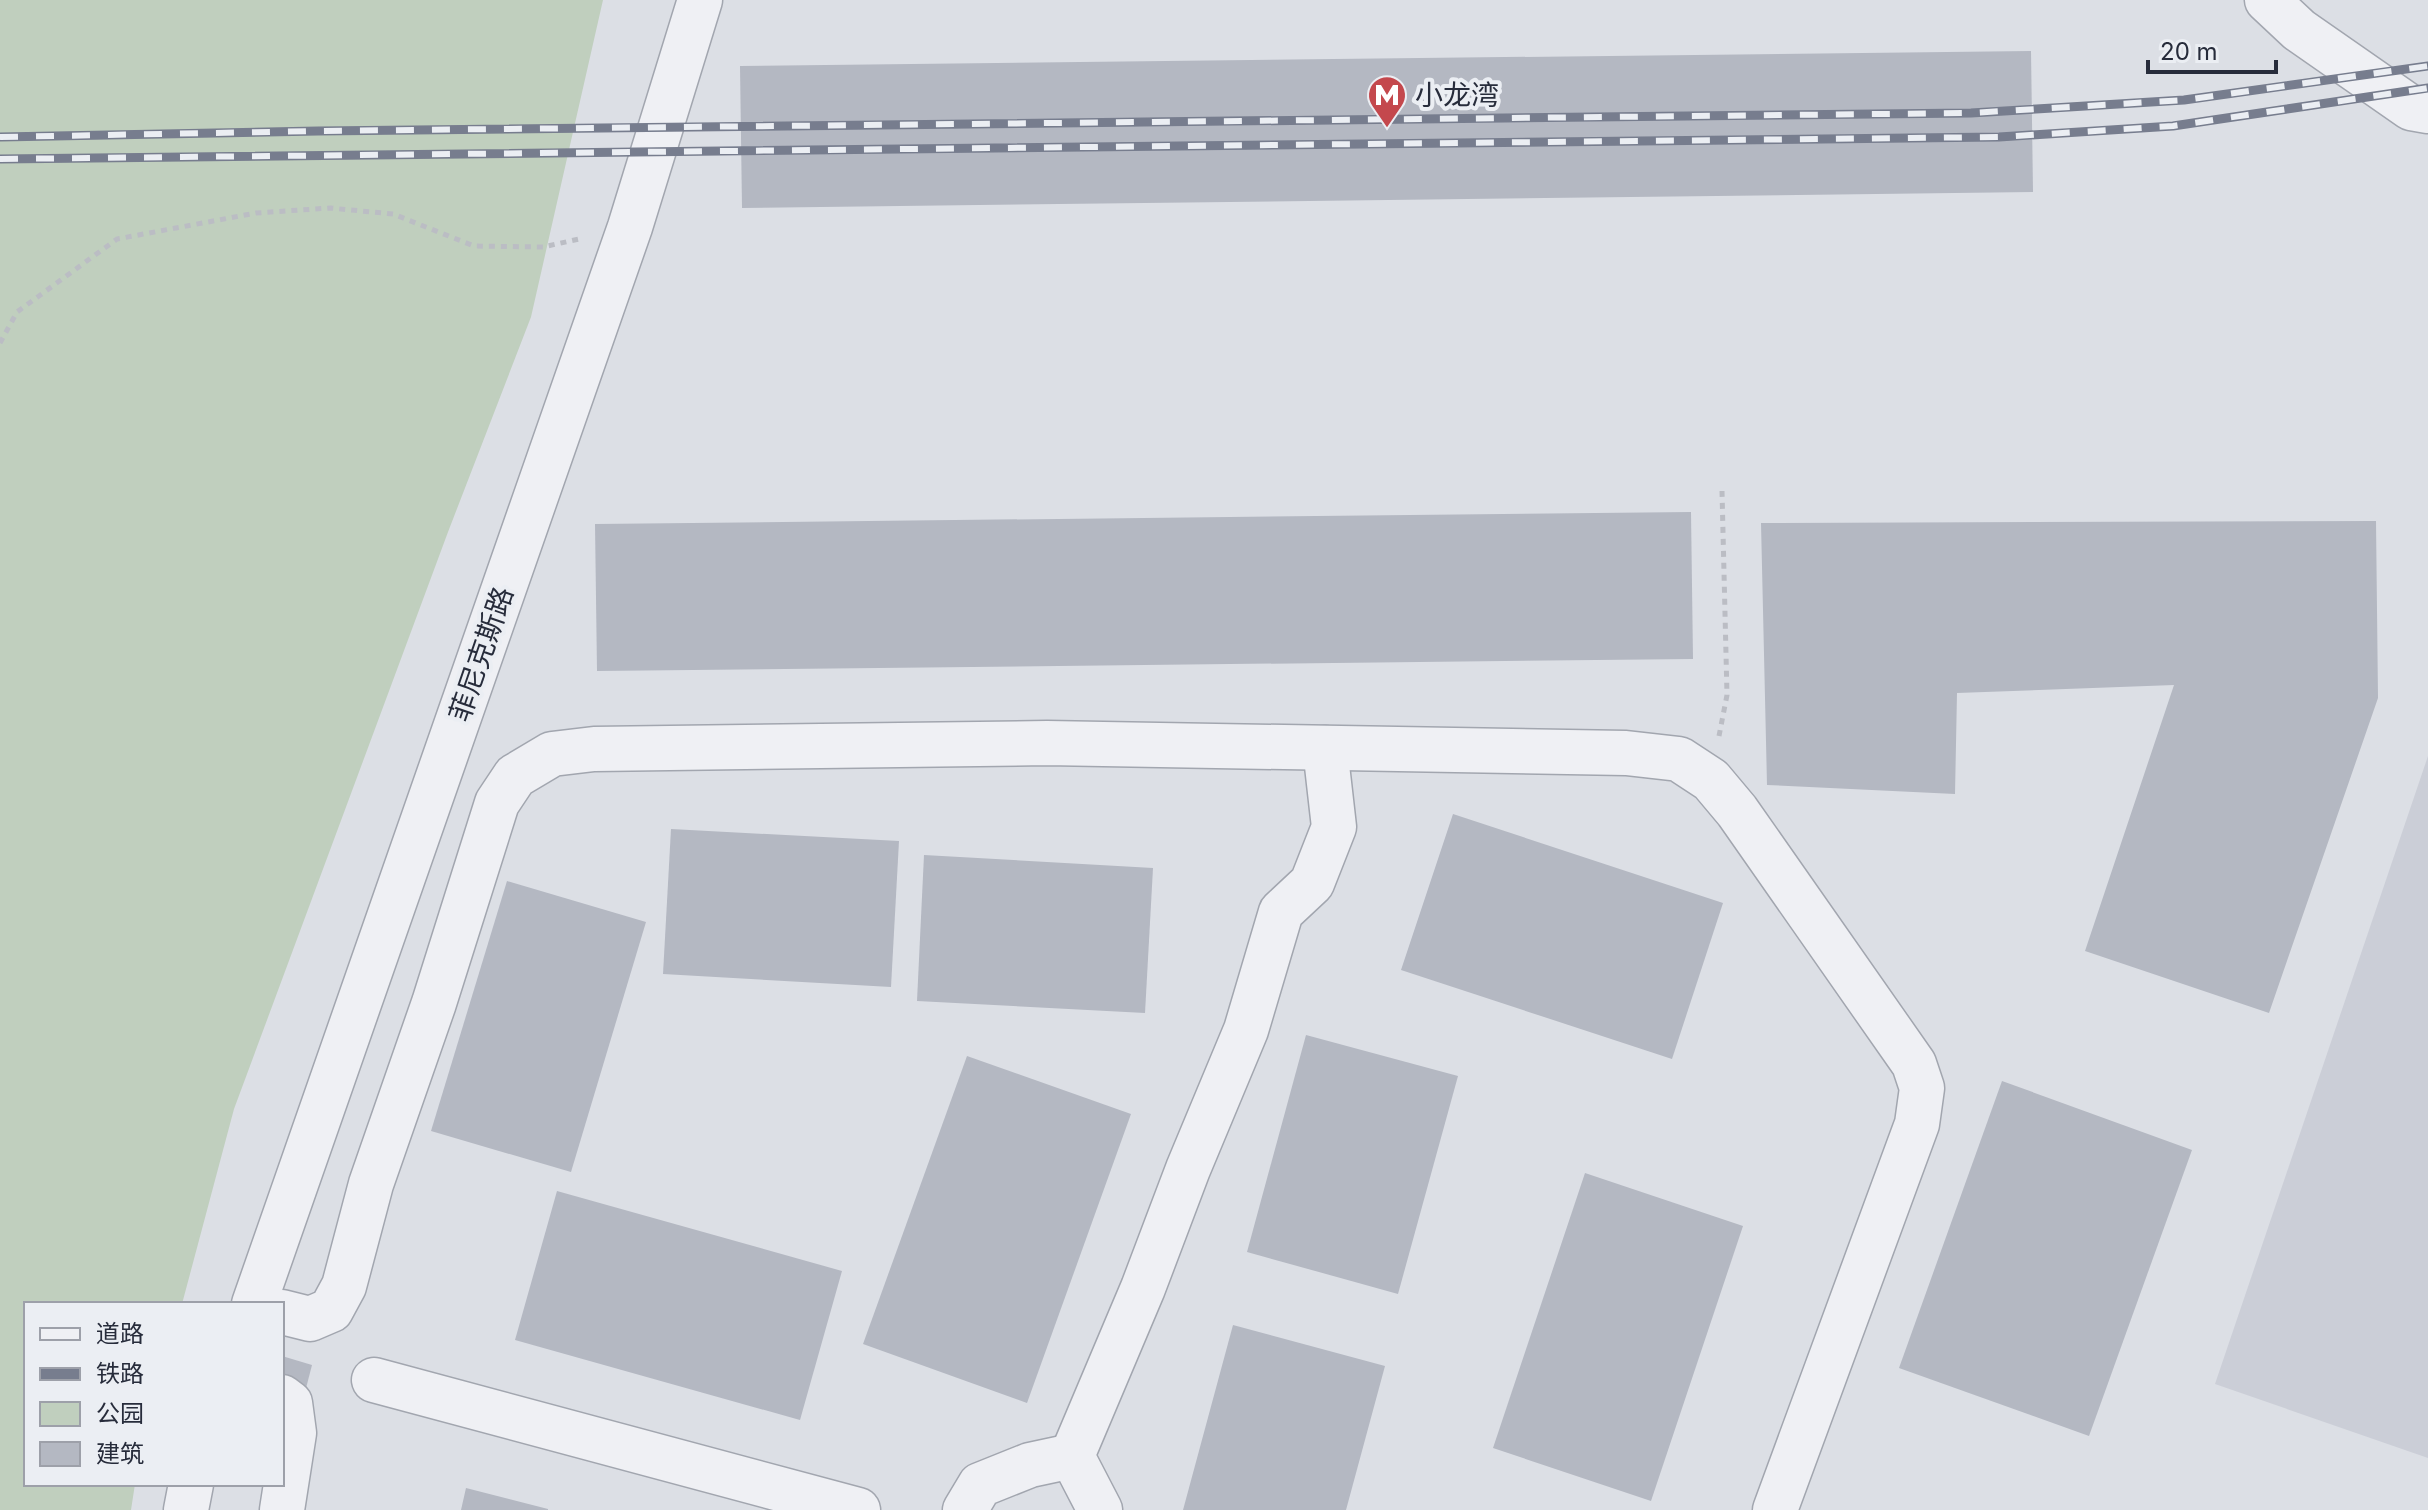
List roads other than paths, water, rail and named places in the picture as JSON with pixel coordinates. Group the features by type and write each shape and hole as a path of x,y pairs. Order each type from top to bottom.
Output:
{"street":[{"name":"菲尼克斯路","path":"264,1302 630,227 700,0"},
{"path":"2267,0 2299,30 2411,108 2428,111"},
{"path":"284,1311 310,1319 331,1310 344,1286 371,1184 434,1003 497,803 515,776 552,754 594,749 1047,743 1626,753 1679,759 1711,780 1737,811 1914,1064 1922,1088 1917,1124 1775,1510"},
{"path":"1100,1510 1072,1456 1246,1030 1281,912 1312,883 1334,827 1325,748"},
{"path":"374,1380 858,1510"},
{"path":"282,1510 294,1433 290,1403 284,1398"},
{"path":"965,1510 980,1485 1030,1465 1072,1456"},
{"path":"186,1510 191,1486"}],"railway":[{"path":"0,137 1971,113 2184,100 2428,66"},
{"path":"0,159 1999,137 2173,126 2428,88"}],"place":[{"name":"小龙湾","path":"1387,129"}]}
